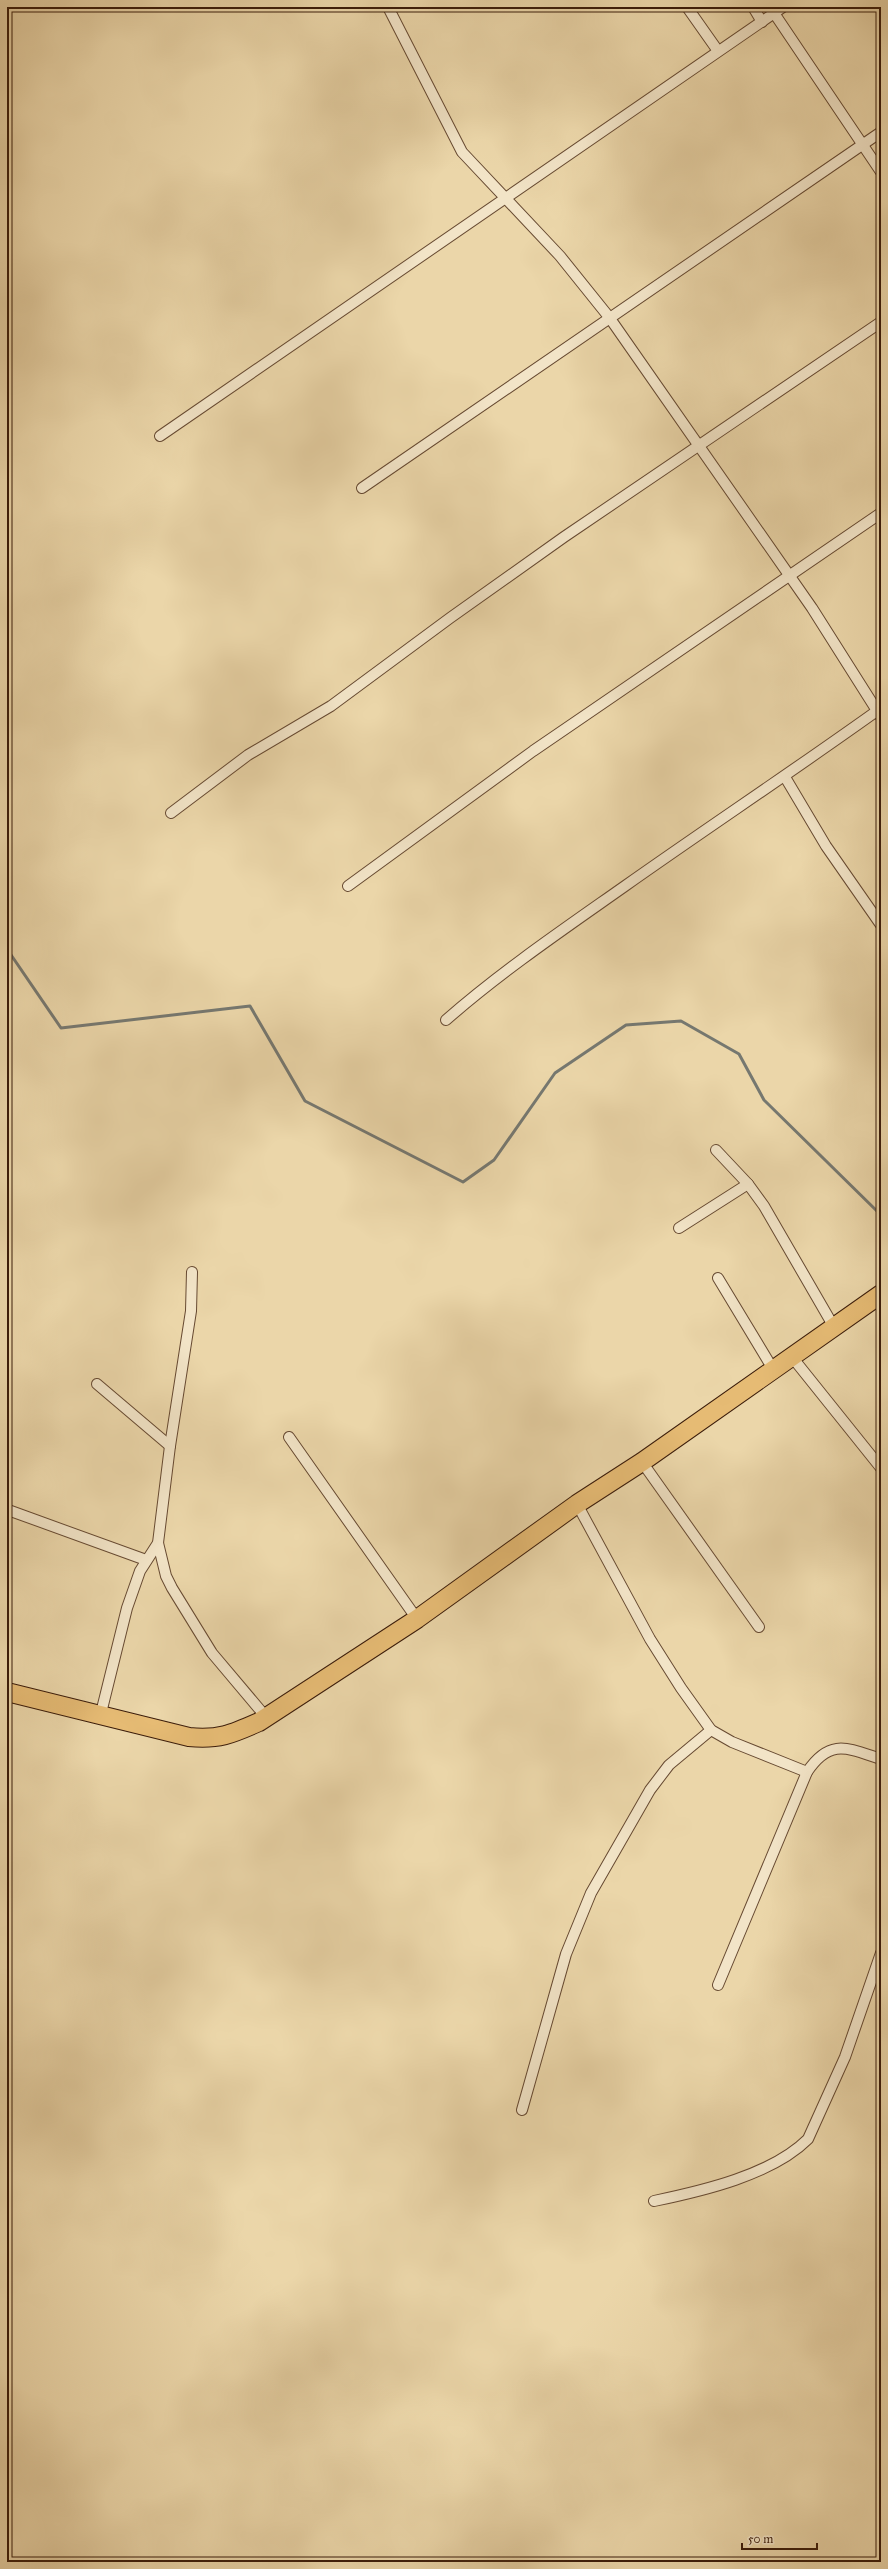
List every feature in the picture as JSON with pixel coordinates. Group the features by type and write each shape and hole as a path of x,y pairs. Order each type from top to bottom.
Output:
{"highway":[{"path":"7,1692 100,1717 189,1737 211,1739 234,1733 266,1717 417,1619 577,1504 642,1462 881,1294"}],"street":[{"path":"388,7 462,152 560,256 609,317 697,446 789,576 880,712 785,778 718,819 542,943 446,1020"},
{"path":"687,7 718,51"},
{"path":"753,7 762,22"},
{"path":"160,436 506,200 783,7"},
{"path":"774,13 881,172"},
{"path":"362,488 609,317 881,132"},
{"path":"171,814 248,755 331,706 450,618 697,446 881,322"},
{"path":"348,886 533,751 881,513"},
{"path":"785,778 826,846 881,924"},
{"path":"716,1150 748,1184 774,1222 834,1327"},
{"path":"679,1228 748,1184"},
{"path":"192,1272 191,1311 170,1446 158,1543 166,1576 212,1653 266,1717"},
{"path":"718,1278 773,1369"},
{"path":"792,1357 881,1468"},
{"path":"97,1384 170,1446"},
{"path":"289,1437 417,1619"},
{"path":"642,1462 759,1627"},
{"path":"577,1504 650,1639 681,1688 711,1730 732,1742 807,1772"},
{"path":"8,1510 146,1560"},
{"path":"100,1717 127,1608 146,1560 158,1543"},
{"path":"522,2110 566,1954 591,1893 650,1790 669,1765 711,1730"},
{"path":"718,1985 807,1772 817,1758 833,1748 843,1748 881,1759"},
{"path":"654,2201 692,2193 775,2163 799,2148 808,2139 845,2057 881,1952"}],"waterway":[{"path":"7,949 61,1028 250,1006 305,1101 463,1182 494,1160 555,1073 626,1025 681,1021 739,1054 764,1100 881,1215"}]}
